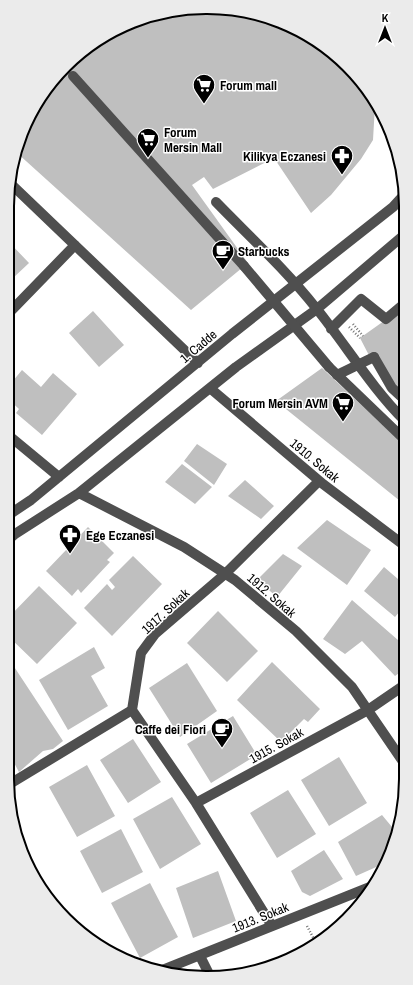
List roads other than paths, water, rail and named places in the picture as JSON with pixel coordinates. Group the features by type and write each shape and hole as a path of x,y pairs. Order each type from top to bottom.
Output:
{"street":[{"path":"73,76 244,266 329,367 399,434"},
{"path":"15,188 198,363"},
{"name":"1. Cadde","path":"14,511 31,500 198,363 393,207 399,200"},
{"path":"216,202 296,284 317,309 369,379 399,414"},
{"path":"14,535 79,493 236,367 317,309 399,239"},
{"path":"14,308 75,245"},
{"path":"332,329 360,299 386,319 399,308"},
{"path":"337,375 374,357 392,388 399,394"},
{"name":"1910. Sokak","path":"210,389 319,481 399,541"},
{"path":"14,440 59,477"},
{"name":"1917. Sokak","path":"132,710 141,653 155,634 225,574 319,481"},
{"name":"1912. Sokak","path":"79,493 184,547 235,580 296,632 352,687 399,756"},
{"path":"14,508 31,500"},
{"name":"1915. Sokak","path":"196,803 368,710 399,689"},
{"path":"14,782 132,710 196,803 272,926"},
{"name":"1913. Sokak","path":"170,967 363,891"},
{"path":"200,956 208,971"}],"place":[{"name":"Forum mall","path":"204,104"},
{"name":"Forum Mersin Mall","path":"148,158"},
{"name":"Kilikya Eczanesi","path":"342,176"},
{"name":"Starbucks","path":"223,270"},
{"name":"Forum Mersin AVM","path":"343,422"},
{"name":"Ege Eczanesi","path":"70,554"},
{"name":"Caffe dei Fiori","path":"222,748"}]}
